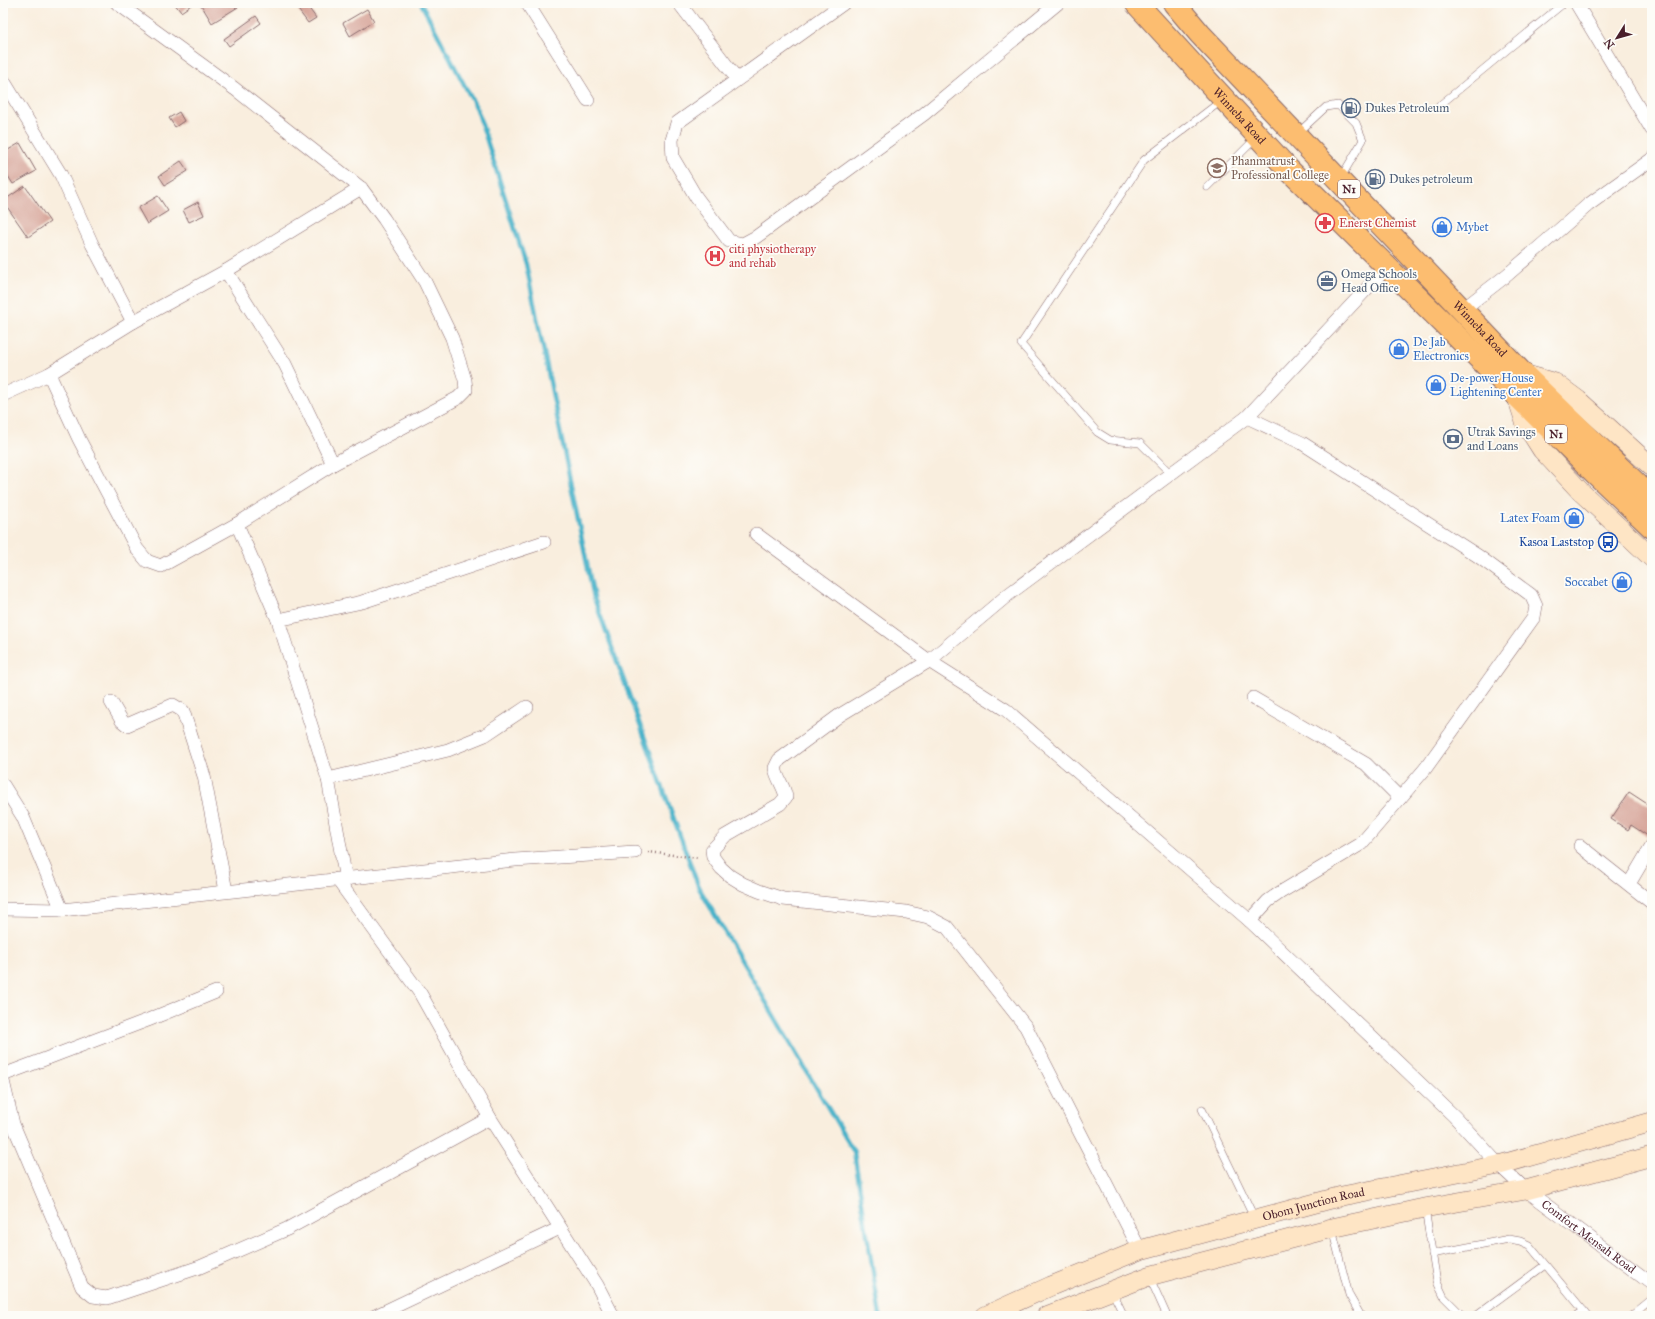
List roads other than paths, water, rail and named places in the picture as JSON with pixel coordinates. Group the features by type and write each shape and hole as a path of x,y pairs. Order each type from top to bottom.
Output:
{"highway":[{"name":"Winneba Road","path":"1136,3 1223,100 1288,169 1387,267 1520,384 1602,466 1652,527"},
{"name":"Winneba Road","path":"1174,3 1200,34 1340,179 1462,310 1520,384"},
{"name":"Winneba Road","path":"1602,466 1652,499"}],"main road":[{"name":"Winneba Road","path":"1652,467 1578,400 1555,383 1520,384 1526,425 1542,450 1581,492 1652,558"},
{"name":"Obom Junction Road","path":"985,1316 1050,1286 1140,1250 1342,1196 1498,1165 1652,1122"},
{"path":"1046,1316 1149,1276 1332,1228 1424,1208 1526,1190 1652,1156"}],"street":[{"path":"49,374 79,439 137,549 147,561 161,566 237,524 333,464 458,398 466,390 452,338 425,282 384,219 361,188 235,89 117,3"},
{"path":"527,3 588,100"},
{"path":"679,3 737,79"},
{"path":"844,3 677,123 672,140 673,158 696,197 729,241 743,244 756,237 924,114 1058,3"},
{"path":"1576,3 1652,130"},
{"path":"3,80 61,175 92,244 133,322"},
{"path":"1462,310 1507,275 1588,205 1652,159"},
{"path":"3,395 49,374 133,322 226,271 361,188"},
{"path":"1140,1250 1026,1027 947,927 928,916 906,912 783,899 743,884 721,868 715,860 712,850 716,843 747,822 780,804 786,797 784,789 777,778 775,768 779,760 840,715 929,661 1009,594 1247,417 1387,267"},
{"path":"226,271 285,364 333,464"},
{"path":"1247,417 1302,443 1478,556 1531,595 1536,606 1534,617 1426,769 1361,844 1268,901 1250,921"},
{"path":"237,524 278,620 328,779 341,880 420,993 490,1118 597,1285 613,1316"},
{"name":"Comfort Mensah Road","path":"756,534 929,661 1006,710 1250,921 1454,1116 1498,1165 1526,1190 1652,1284"},
{"path":"278,620 362,602 544,542"},
{"path":"1253,698 1366,764 1400,798"},
{"path":"111,702 122,721 127,725 173,705 183,711 204,776 226,891"},
{"path":"328,779 448,750 485,735 528,707"},
{"path":"3,785 23,817 62,910"},
{"path":"1629,884 1652,845"},
{"path":"1580,846 1652,903"},
{"path":"3,909 62,910 515,860 636,852"},
{"path":"3,1075 148,1020 216,992"},
{"path":"3,1081 13,1124 82,1287 93,1296 107,1298 200,1267 287,1229 490,1118"},
{"path":"375,1316 560,1228"}],"lane":[{"path":"1440,105 1564,3"},
{"path":"1171,474 1140,443 1110,440 1097,432 1021,344 1144,160 1223,100"},
{"path":"1297,134 1326,107 1338,105 1356,123 1363,140 1340,179"},
{"path":"1207,186 1258,136"},
{"path":"1202,1109 1255,1219"},
{"path":"1424,1208 1437,1282 1451,1305 1463,1316"},
{"path":"1332,1228 1349,1295 1361,1316"},
{"path":"1432,1254 1509,1239 1529,1245 1586,1313 1576,1316"},
{"path":"1476,1316 1545,1265"},
{"path":"1149,1276 1167,1316"},
{"path":"1112,1290 1124,1316"},
{"path":"1631,1316 1652,1299"}],"waterway":[{"path":"421,3 477,109 526,264 594,598 699,888 854,1152 880,1316"}],"place":[{"name":"Dukes Petroleum","path":"1351,108"},
{"name":"Phanmatrust Professional College","path":"1217,168"},
{"name":"Dukes petroleum","path":"1375,179"},
{"name":"Enerst Chemist","path":"1325,223"},
{"name":"Mybet","path":"1442,227"},
{"name":"citi physiotherapy and rehab","path":"715,256"},
{"name":"Omega Schools Head Office","path":"1327,281"},
{"name":"De Jab Electronics","path":"1399,349"},
{"name":"De-power House Lightening Center","path":"1436,385"},
{"name":"Utrak Savings and Loans","path":"1453,439"},
{"name":"Latex Foam","path":"1574,518"},
{"name":"Kasoa Laststop","path":"1608,542"},
{"name":"Soccabet","path":"1622,582"}]}
